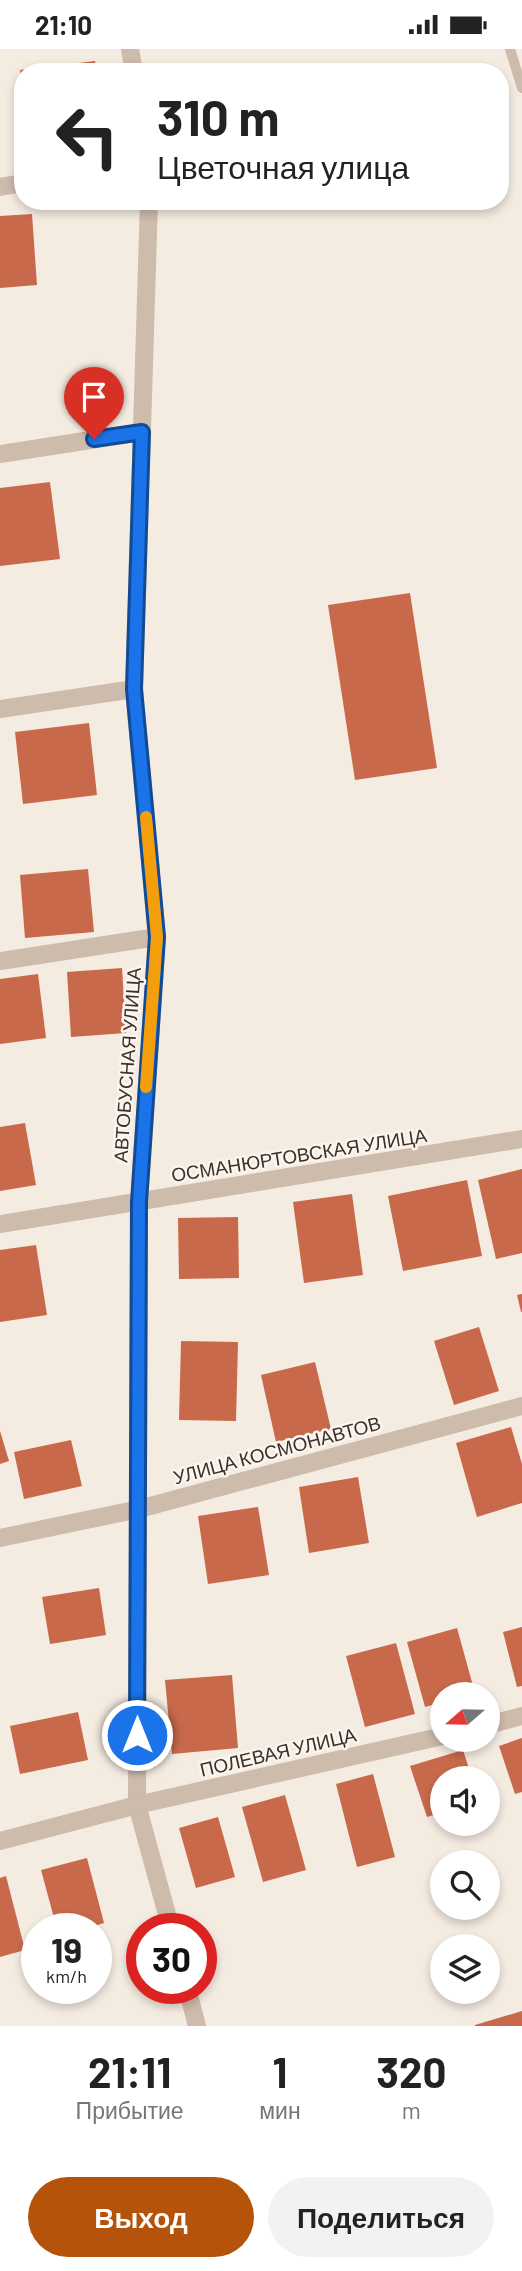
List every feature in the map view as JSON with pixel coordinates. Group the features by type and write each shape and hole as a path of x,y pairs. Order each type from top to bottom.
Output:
{"street":[{"name":"АВТОБУСНАЯ УЛИЦА","path":"149,210 134,689 157,937 139,1202 137,1805 167,1913"},
{"path":"0,454 142,432"},
{"path":"0,709 134,689"},
{"path":"0,961 157,937"},
{"name":"ОСМАНЮРТОВСКАЯ УЛИЦА","path":"0,1224 522,1139"},
{"name":"УЛИЦА КОСМОНАВТОВ","path":"0,1538 139,1509 522,1406"},
{"path":"500,1722 522,1716"},
{"name":"ПОЛЕВАЯ УЛИЦА","path":"0,1841 137,1805 430,1738"},
{"path":"191,2004 197,2026"}],"lane":[{"path":"510,49 522,88"}],"building":[{"path":"32,214 37,285 0,288 0,216"},
{"path":"50,482 60,559 0,566 0,488"},
{"path":"410,593 437,768 355,780 328,605"},
{"path":"89,723 97,795 23,804 15,732"},
{"path":"88,869 94,932 25,938 20,875"},
{"path":"122,968 126,1033 71,1037 67,972"},
{"path":"38,974 46,1038 0,1044 0,979"},
{"path":"25,1123 36,1185 0,1191 0,1127"},
{"path":"522,1169 522,1253 496,1259 478,1180"},
{"path":"467,1180 482,1256 403,1271 388,1196"},
{"path":"352,1194 363,1275 304,1283 293,1202"},
{"path":"238,1217 239,1278 179,1279 178,1218"},
{"path":"36,1245 47,1315 0,1322 0,1250"},
{"path":"522,1294 522,1312 521,1312 517,1295"},
{"path":"479,1327 499,1391 454,1405 434,1341"},
{"path":"181,1341 238,1342 236,1421 179,1420"},
{"path":"315,1362 331,1429 276,1442 261,1375"},
{"path":"511,1427 522,1464 522,1503 477,1517 456,1443"},
{"path":"0,1431 9,1461 0,1464"},
{"path":"71,1440 82,1486 24,1499 14,1452"},
{"path":"358,1477 369,1543 309,1553 299,1487"},
{"path":"258,1507 269,1575 208,1584 198,1516"},
{"path":"99,1588 106,1635 50,1644 42,1597"},
{"path":"522,1627 522,1686 517,1687 503,1632"},
{"path":"457,1628 472,1682 430,1682 430,1706 425,1707 407,1642"},
{"path":"396,1643 415,1714 365,1727 346,1656"},
{"path":"232,1675 238,1748 172,1754 165,1680"},
{"path":"78,1712 88,1760 20,1774 10,1726"},
{"path":"522,1738 522,1792 515,1794 500,1746"},
{"path":"464,1752 468,1766 430,1766 430,1816 427,1817 410,1766"},
{"path":"373,1774 395,1857 357,1867 336,1784"},
{"path":"285,1795 306,1870 263,1882 242,1807"},
{"path":"218,1817 235,1877 196,1888 179,1828"},
{"path":"87,1858 101,1913 53,1913 41,1870"},
{"path":"6,1876 21,1934 21,1951 0,1957 0,1878"},
{"path":"522,2011 522,2026 475,2026 475,2025"}],"slow traffic":[{"path":"146,817 157,937 146,1087"}],"route":[{"path":"94,439 142,432 134,689 157,937 139,1202 137,1735"}]}
